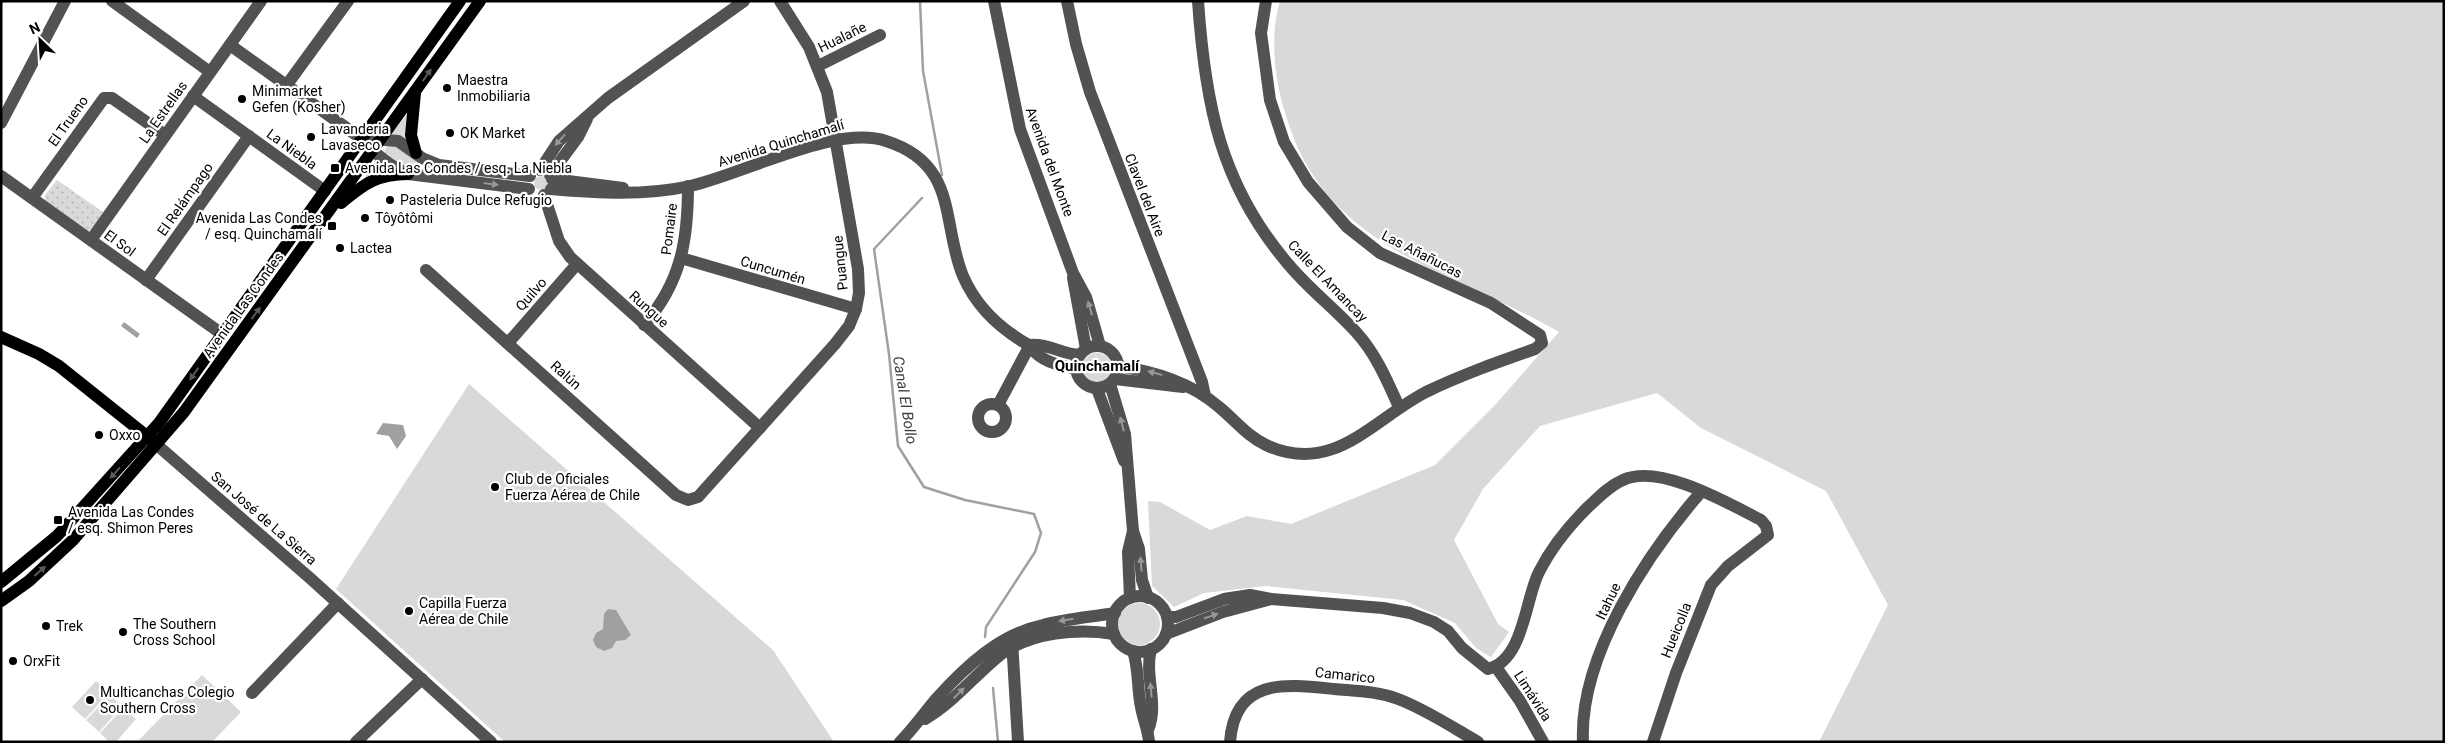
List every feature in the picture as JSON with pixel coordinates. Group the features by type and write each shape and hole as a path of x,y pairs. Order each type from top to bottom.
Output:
{"main road":[{"name":"Avenida Las Condes","path":"1,601 42,569 73,540 152,441 222,334 460,1"},
{"name":"Avenida Las Condes","path":"1,582 27,563 57,536 152,441 206,383 480,1"},
{"path":"415,93 411,135 419,156"},
{"path":"328,214 374,179 387,175 414,175"},
{"name":"San José de La Sierra","path":"1,337 39,354 59,366 152,441"}],"street":[{"path":"1,124 64,1"},
{"path":"112,1 210,72"},
{"path":"286,86 348,1"},
{"path":"542,182 559,141 626,84 744,1"},
{"name":"Puangue","path":"688,500 700,494 844,334 856,309 859,293 858,269 828,97 818,66 780,1"},
{"name":"Avenida del Monte","path":"994,1 1020,129 1073,272 1086,297 1100,346"},
{"name":"Clavel del Aire","path":"1067,1 1076,44 1090,92 1202,382 1205,396"},
{"name":"Calle El Amancay","path":"1198,1 1202,65 1209,103 1220,143 1235,181 1251,212 1277,250 1368,346 1380,365 1399,407"},
{"name":"Las Añañucas","path":"1266,1 1261,33 1270,100 1284,142 1308,182 1347,227 1380,253 1491,303 1540,336 1542,343 1535,349 1443,384 1399,407"},
{"name":"La Estrellas","path":"91,240 230,45 257,3"},
{"name":"Hualañe","path":"818,66 880,35"},
{"path":"230,45 362,139"},
{"name":"La Niebla","path":"193,96 325,191"},
{"name":"El Trueno","path":"32,198 104,98 112,98 165,135"},
{"name":"El Relámpago","path":"146,280 249,136"},
{"name":"Avenida Quinchamalí","path":"362,139 398,141 419,156 439,165 542,182 600,194 688,186 836,139 861,136 886,141 909,151 924,164 937,181 945,198 957,260 968,287 979,304 994,321 1030,345 1042,358 1076,368"},
{"name":"Avenida Quinchamalí","path":"362,139 389,165 414,175 542,182"},
{"path":"414,175 426,167 419,156"},
{"name":"El Sol","path":"1,176 222,334"},
{"name":"Rungue","path":"542,182 560,241 577,264 760,428"},
{"name":"Pomaire","path":"644,325 667,293 681,258 687,221 688,186"},
{"name":"Cuncumén","path":"681,258 856,309"},
{"name":"Quilvo","path":"508,343 577,264"},
{"name":"Ralún","path":"426,270 676,495 688,500"},
{"name":"Avenida del Monte","path":"1073,272 1083,352"},
{"path":"998,405 1030,345"},
{"name":"Avenida Quinchamalí","path":"1030,345 1041,345 1061,352 1083,352"},
{"path":"1130,598 1128,552 1132,531 1125,434 1112,382 1118,366 1115,355 1100,346 1083,352 1076,368 1082,383 1096,388 1112,382 1188,388"},
{"path":"1118,366 1160,374 1205,396 1256,440 1284,452 1322,453 1348,444 1399,407"},
{"path":"1096,388 1126,465"},
{"name":"San José de La Sierra","path":"152,441 338,603 491,742"},
{"path":"1167,617 1174,618 1234,597 1250,595 1272,599 1384,608 1410,613 1448,631 1462,648 1488,669 1496,667 1516,643 1538,573 1558,541 1605,492 1624,479 1654,475 1681,481 1700,492"},
{"name":"Hueicolla","path":"1653,742 1676,673 1711,585 1728,566 1768,535 1764,523 1700,492"},
{"name":"Itahue","path":"1583,742 1584,709 1588,687 1616,617 1650,557 1700,492"},
{"path":"1132,531 1139,549 1142,580 1148,598"},
{"path":"1130,598 1148,598 1160,605 1167,617 1166,634 1159,645 1151,649 1133,651 1119,643 1114,634 1112,624 1115,613 1122,603 1130,598"},
{"path":"1166,634 1208,617 1272,599"},
{"path":"252,693 338,603"},
{"path":"1012,642 1042,625 1115,613"},
{"path":"900,742 920,722 936,699 993,647 1063,633 1094,632 1114,634"},
{"path":"1012,642 1018,742"},
{"path":"1149,736 1153,712 1149,662 1151,649"},
{"path":"1133,651 1141,711 1149,736"},
{"name":"Limávida","path":"1496,667 1520,700 1543,742"},
{"path":"356,742 422,679"},
{"name":"Camarico","path":"1230,742 1236,717 1248,700 1265,689 1291,685 1389,696 1408,704 1478,742"}],"shaded area":[{"path":"1280,1 2444,1 2444,742 1819,742 1888,605 1826,491 1701,428 1657,393 1540,426 1483,489 1454,540 1498,624 1509,632 1491,657 1476,648 1455,623 1403,600 1266,586 1204,593 1174,607 1152,586 1148,501 1160,502 1210,530 1247,516 1291,524 1435,465 1495,405 1559,332 1528,315 1427,267 1395,249 1364,229 1337,206 1315,178 1300,153 1284,109 1274,55 1275,27"},
{"path":"411,109 409,142 391,135"},
{"path":"388,145 408,154 417,162 421,171 406,170 384,153"},
{"path":"378,160 389,172 361,182"},
{"path":"541,176 546,178 548,183 546,188 541,190 536,188 534,183 536,178"},
{"path":"57,180 103,212 93,229 88,231 45,200 45,195"},
{"path":"124,322 140,334 137,338 121,326"},
{"path":"1097,353 1108,357 1112,368 1108,379 1097,383 1086,379 1082,368 1086,357"},
{"name":"Club de Oficiales Fuerza Aérea de Chile","path":"469,384 773,650 834,742 505,742 336,589"},
{"path":"383,423 403,425 406,436 397,449 389,436 376,434"},
{"path":"1143,603 1151,606 1157,612 1160,624 1157,636 1151,642 1135,645 1127,642 1121,636 1118,620 1121,612 1127,606"},
{"path":"608,609 616,610 631,635 625,640 616,641 612,648 604,651 596,647 593,640 596,633 603,629 604,614"},
{"path":"202,675 241,712 212,742 137,742"},
{"name":"Multicanchas Colegio Southern Cross","path":"96,681 109,693 85,719 72,707"},
{"name":"Multicanchas Colegio Southern Cross","path":"110,695 122,706 99,732 86,720"},
{"name":"Multicanchas Colegio Southern Cross","path":"123,708 136,719 116,742 109,742 100,733"}],"waterway":[{"name":"Canal El Bollo","path":"920,1 923,71 942,175"},
{"name":"Canal El Bollo","path":"922,198 874,249 889,354 898,446 924,487 965,500 1034,514 1041,533 1035,552 986,627 985,637"},
{"name":"Canal El Bollo","path":"993,688 998,742"}],"place":[{"name":"Maestra Inmobiliaria","path":"447,88"},
{"name":"Minimarket Gefen (Kosher)","path":"242,99"},
{"name":"OK Market","path":"450,133"},
{"name":"Lavanderia Lavaseco","path":"311,137"},
{"name":"Avenida Las Condes / esq. La Niebla","path":"335,168"},
{"name":"Pasteleria Dulce Refugio","path":"390,200"},
{"name":"Tôyôtômi","path":"365,218"},
{"name":"Avenida Las Condes / esq. Quinchamalí","path":"332,226"},
{"name":"Lactea","path":"340,248"},
{"name":"Oxxo","path":"99,435"},
{"name":"Club de Oficiales Fuerza Aérea de Chile","path":"495,487"},
{"name":"Avenida Las Condes / esq. Shimon Peres","path":"58,520"},
{"name":"Capilla Fuerza Aérea de Chile","path":"409,611"},
{"name":"Trek","path":"46,626"},
{"name":"The Southern Cross School","path":"123,632"},
{"name":"OrxFit","path":"13,661"},
{"name":"Multicanchas Colegio Southern Cross","path":"90,700"}],"district":[{"name":"Quinchamalí","path":"1097,366"}]}
